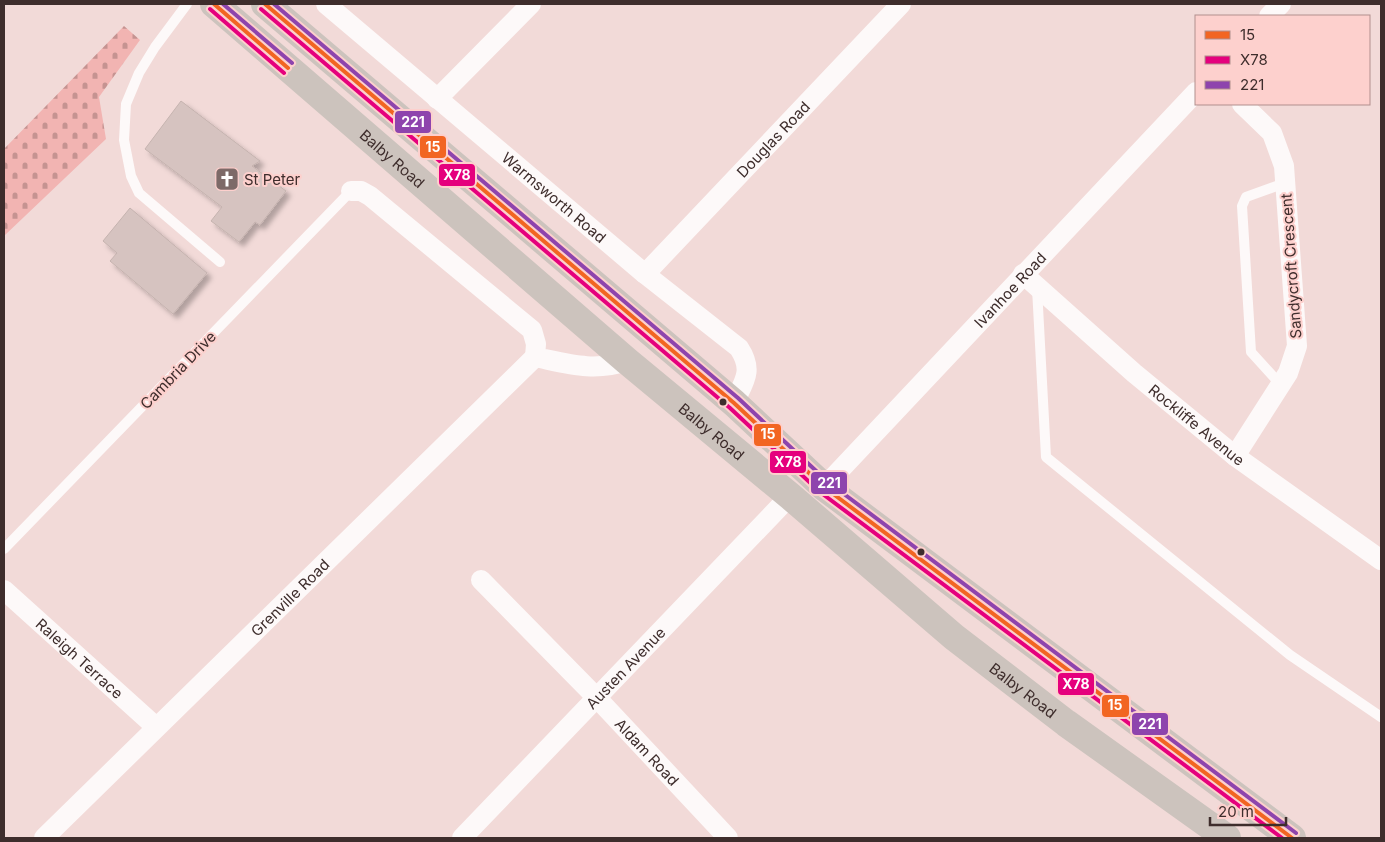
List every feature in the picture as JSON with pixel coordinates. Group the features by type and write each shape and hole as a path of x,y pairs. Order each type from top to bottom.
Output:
{"main road":[{"name":"Balby Road","path":"214,4 627,361 790,496 954,637 1066,723 1227,838"},
{"path":"265,4 734,403 824,486 1292,838"}],"street":[{"name":"Warmsworth Road","path":"326,4 645,274 739,348 746,359 748,371 734,403"},
{"path":"437,99 531,4"},
{"name":"Douglas Road","path":"645,274 901,4"},
{"path":"1270,15 1280,4"},
{"name":"Ivanhoe Road","path":"824,486 1030,280 1195,93"},
{"name":"Sandycroft Crescent","path":"1235,456 1281,384 1290,368 1297,346 1284,166 1272,133 1243,105"},
{"path":"352,191 361,191 370,196 532,330 536,344 535,357 588,367 608,367 627,361"},
{"name":"Rockliffe Avenue","path":"1030,280 1134,374 1235,456 1381,560"},
{"name":"Grenville Road","path":"44,838 535,357"},
{"name":"Austen Avenue","path":"462,838 790,496"},
{"name":"Aldam Road","path":"481,580 597,698 728,838"},
{"name":"Raleigh Terrace","path":"4,590 156,727"}],"lane":[{"path":"187,4 155,47 139,73 126,104 124,140 131,176 139,193 220,262"},
{"path":"1281,384 1251,352 1242,206 1246,197 1285,183"},
{"name":"Cambria Drive","path":"4,549 352,191"},
{"path":"1030,280 1046,457 1290,656 1381,717"}],"green space":[{"path":"124,26 140,40 99,97 106,139 4,236 4,149"}],"building":[{"name":"St Peter","path":"181,101 260,161 252,166 286,191 260,225 255,222 239,242 211,221 222,207 145,149"},
{"path":"130,208 207,273 173,314 110,261 117,253 103,241"}],"transit line":[{"name":"15","path":"214,4 288,68"},
{"name":"221","path":"223,4 292,63"},
{"name":"15","path":"265,4 734,403 824,487 1292,838"},
{"name":"221","path":"274,4 738,398 828,482 1296,833"},
{"name":"X78","path":"210,9 284,73"},
{"name":"X78","path":"261,9 730,408 820,492 1282,838"}],"place":[{"name":"St Peter","path":"227,179"}]}
